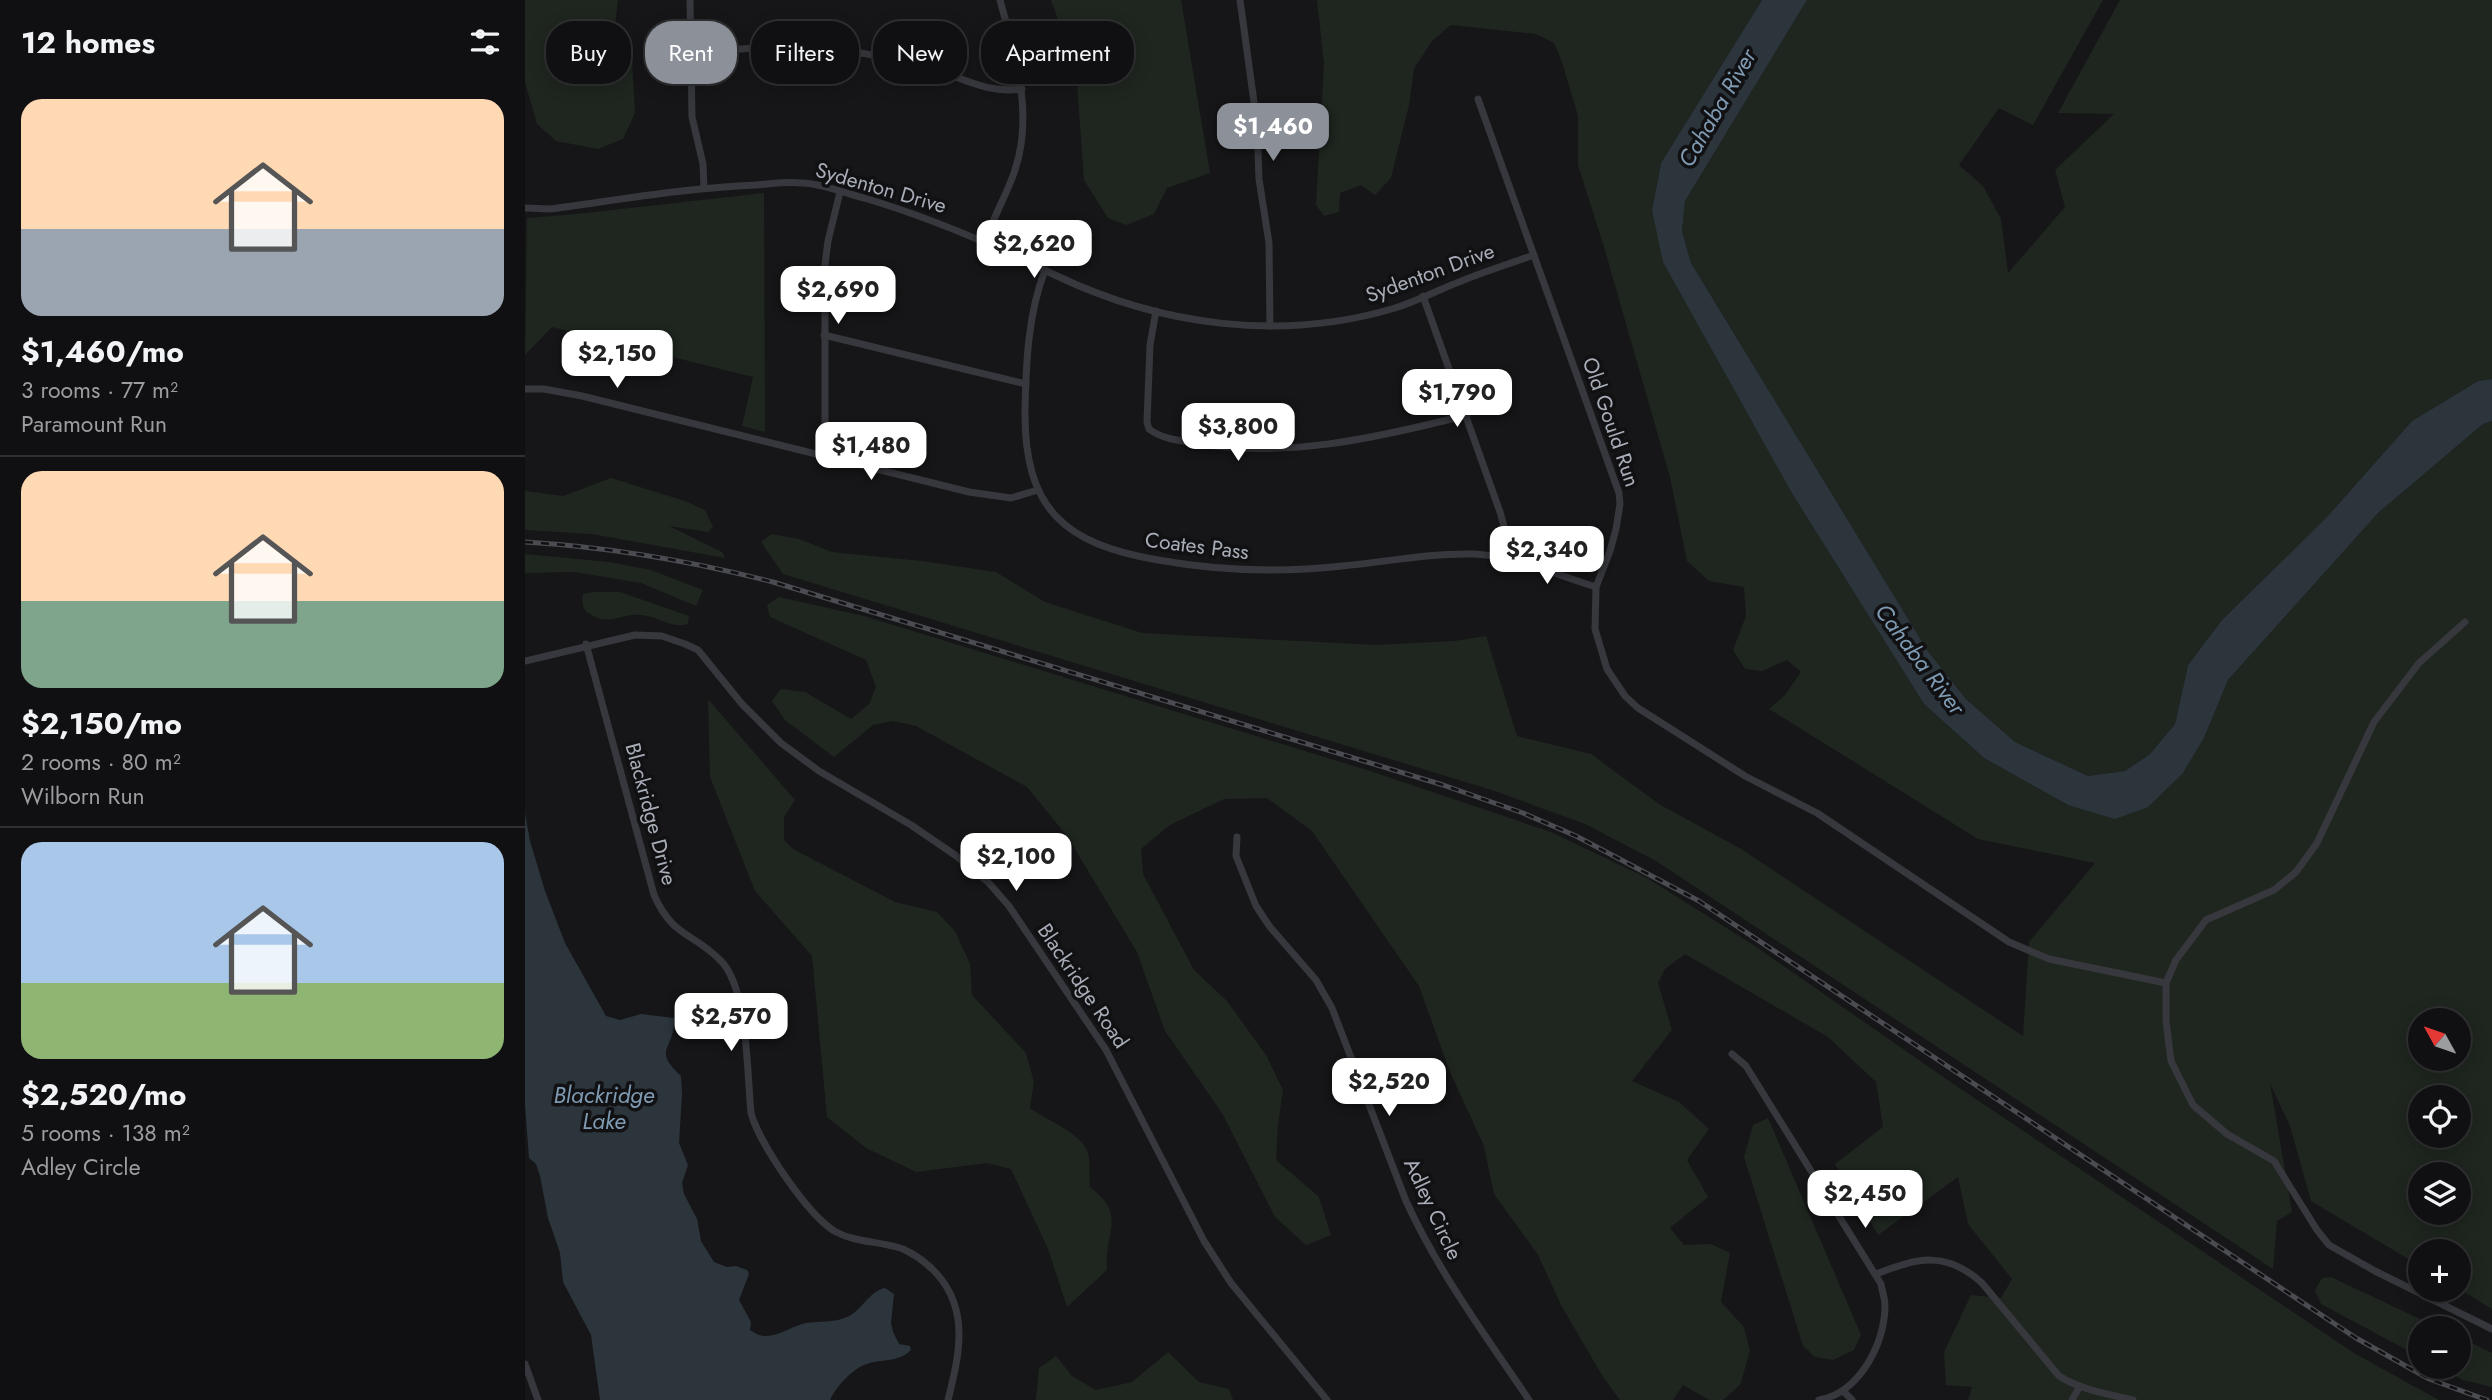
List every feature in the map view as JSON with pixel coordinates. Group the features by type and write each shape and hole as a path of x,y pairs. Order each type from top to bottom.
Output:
{"street":[{"path":"690,0 690,21"},
{"path":"986,241 1014,172 1019,154 1024,107 1000,0"},
{"path":"1240,0 1257,124 1259,179 1269,243 1270,326"},
{"path":"737,49 768,46 827,48 915,64 984,89 1022,89"},
{"path":"691,84 692,117 703,164 704,188"},
{"name":"Old Gould Run","path":"1478,99 1619,493 1616,529 1596,587 1595,629 1607,669 1625,696 1676,735 1745,776 1817,813 2009,942 2049,959 2166,982"},
{"name":"Sydenton Drive","path":"525,208 550,209 704,188 803,183 840,191 935,221 986,241 1104,296 1156,312 1219,325 1270,326 1333,321 1371,314 1534,255"},
{"path":"820,455 825,431 825,265 840,191"},
{"name":"Coates Pass","path":"1045,270 1034,302 1025,384 1026,454 1038,490 1049,509 1075,533 1095,544 1137,557 1229,571 1301,569 1439,555 1476,554 1506,559 1596,587"},
{"path":"1423,296 1467,415 1507,537 1506,559"},
{"path":"1156,312 1150,345 1147,422 1149,429 1165,438 1233,449 1291,448 1382,436 1467,415"},
{"path":"824,335 1025,384"},
{"path":"525,389 544,389 582,396 989,496 1011,498 1038,490"},
{"path":"2465,622 2419,663 2374,722 2317,844 2296,872 2274,890 2206,920 2176,960 2166,982 2166,1021 2171,1061 2182,1088 2193,1105 2227,1134 2274,1161 2329,1245 2492,1329"},
{"name":"Blackridge Road","path":"525,661 619,637 648,634 674,639 698,650 742,704 781,743 819,771 911,825 988,882 1009,906 1106,1050 1205,1241 1231,1283 1327,1400"},
{"name":"Blackridge Drive","path":"586,645 654,895 669,922 719,959 728,969 737,989 751,1113 757,1131 806,1205 825,1225 849,1237 889,1245 916,1255 949,1290 955,1303 960,1329 958,1362 948,1400"},
{"name":"Adley Circle","path":"1237,837 1236,856 1256,906 1270,928 1316,980 1340,1026 1384,1146 1420,1232 1447,1280 1529,1400"},
{"path":"1731,1054 1746,1066 1876,1274 1885,1303 1879,1337 1859,1376 1843,1391 1831,1398 1819,1400"},
{"path":"1876,1274 1908,1261 1929,1260 1945,1261 1972,1274 2051,1368 2070,1383 2133,1400"},
{"path":"525,1364 538,1400"},
{"path":"2072,1400 2080,1387"},
{"path":"1843,1391 1852,1400"}],"shaded area":[{"path":"525,0 618,0 615,21 546,21 546,84 631,84 631,57 635,113 623,139 598,149 556,141 537,124 525,82"},
{"path":"1051,0 1181,0 1210,173 1167,188 1154,214 1126,225 1108,218 1084,180 1077,84 1134,84 1134,21 1059,21"},
{"path":"1317,0 1762,0 1661,163 1652,210 1793,495 1924,704 1984,758 2068,805 2183,773 2204,738 2228,680 2378,513 2483,424 2492,421 2492,1309 2471,1296 2471,1239 2408,1239 2408,1259 2311,1201 2290,1126 2270,1083 2292,1212 2277,1221 2273,1269 1656,861 1585,824 1495,791 783,574 761,542 771,534 799,539 832,552 996,572 1045,602 1142,633 1376,645 1454,641 1486,636 1517,736 1591,754 1659,804 1741,849 2023,1036 2029,942 2095,863 1978,839 1769,709 1785,695 1801,672 1787,660 1762,671 1745,669 1733,650 1746,616 1744,587 1709,581 1687,561 1670,477 1578,165 1578,116 1554,43 1536,34 1451,25 1432,41 1414,69 1409,105 1391,178 1375,195 1361,185 1340,193 1339,212 1324,216 1316,205 1324,64"},
{"path":"1807,0 2103,0 2033,125 1999,108 1959,165 1983,186 2001,219 2008,273 2065,207 2055,170 2114,114 2058,113 2120,0 2492,0 2492,379 2478,381 2412,421 2327,517 2222,620 2188,665 2175,724 2150,754 2125,771 2088,776 2015,742 1966,699 1927,650 1691,263 1682,231 1685,201"},
{"path":"764,193 765,432 742,426 753,377 552,327 525,355 527,218"},
{"path":"611,478 705,510 713,527 708,532 669,526 722,552 725,558 592,534 525,530 525,491 563,496"},
{"path":"525,554 609,562 651,570 703,590 696,606 641,583 575,572 525,573"},
{"path":"620,592 689,616 688,624 670,624 641,615 611,619 593,616 585,610 583,604 583,594"},
{"path":"779,597 864,616 1367,770 1551,832 1647,878 1752,944 1952,1083 2354,1353 2439,1400 1968,1400 1972,1387 1946,1385 1944,1352 1971,1295 2001,1298 2012,1279 1968,1224 1958,1177 1878,1235 1835,1164 1883,1127 1876,1082 1828,1037 1685,954 1665,969 1658,983 1672,1030 1632,1081 1679,1102 1709,1129 1687,1160 1708,1197 1670,1228 1684,1245 1711,1244 1730,1253 1721,1302 1744,1327 1750,1351 1740,1385 1723,1400 1709,1400 1683,1385 1673,1400 1620,1400 1603,1377 1561,1305 1538,1255 1494,1194 1484,1146 1450,1072 1419,986 1312,831 1267,798 1224,799 1170,825 1141,849 1143,874 1194,970 1227,1001 1266,1055 1283,1090 1276,1160 1319,1197 1331,1235 1306,1245 1275,1217 1222,1113 1165,1031 1137,952 1067,836 1027,787 916,726 893,721 873,725 834,757 785,720 772,701 781,689 805,692 851,719 869,704 876,687 866,660 770,617 767,605"},
{"path":"708,699 795,800 784,817 784,840 793,849 895,902 937,912 955,931 970,964 972,995 1026,1053 1034,1082 1030,1108 1074,1135 1086,1149 1090,1187 1102,1197 1111,1216 1107,1270 1067,1307 1048,1249 1011,1169 987,1163 916,1172 866,1148 827,1117 812,956 755,891 710,777"},
{"path":"1768,1118 1861,1335 1854,1350 1833,1360 1815,1357 1803,1346 1744,1157 1753,1125"},
{"path":"2331,1277 2414,1316 2408,1316 2408,1351 2321,1304 2315,1290 2322,1278"},
{"path":"2471,1343 2492,1353 2492,1387 2461,1379 2471,1379"},
{"path":"1168,1352 1199,1382 1229,1389 1233,1400 1036,1400 1039,1368 1056,1356 1072,1376 1096,1390 1132,1382"}],"water":[{"name":"Cahaba River","path":"1762,0 1807,0 1685,201 1682,231 1691,263 1927,650 1966,699 2015,742 2088,776 2125,771 2150,754 2175,724 2188,665 2222,620 2327,517 2412,421 2478,381 2492,379 2492,421 2483,424 2378,513 2228,680 2204,738 2183,773 2148,807 2115,819 2068,805 1984,758 1924,704 1793,495 1663,262 1652,210 1661,163"},
{"name":"Blackridge Lake","path":"525,813 530,841 545,891 565,943 606,1016 620,1020 641,1014 674,1018 666,1054 667,1060 681,1076 679,1143 688,1165 682,1183 684,1194 697,1219 701,1241 714,1262 727,1267 736,1266 747,1270 749,1274 739,1300 751,1322 750,1330 770,1336 802,1324 845,1318 880,1289 885,1288 894,1294 891,1323 899,1344 910,1346 911,1350 906,1354 858,1368 837,1388 830,1400 600,1400 591,1335 563,1282 560,1253 548,1218 540,1176 536,1164 529,1158 525,1105"}],"railway":[{"path":"525,542 650,556 773,582 1443,785 1523,813 1576,836 1699,901 2356,1338 2429,1379 2487,1400"}]}
